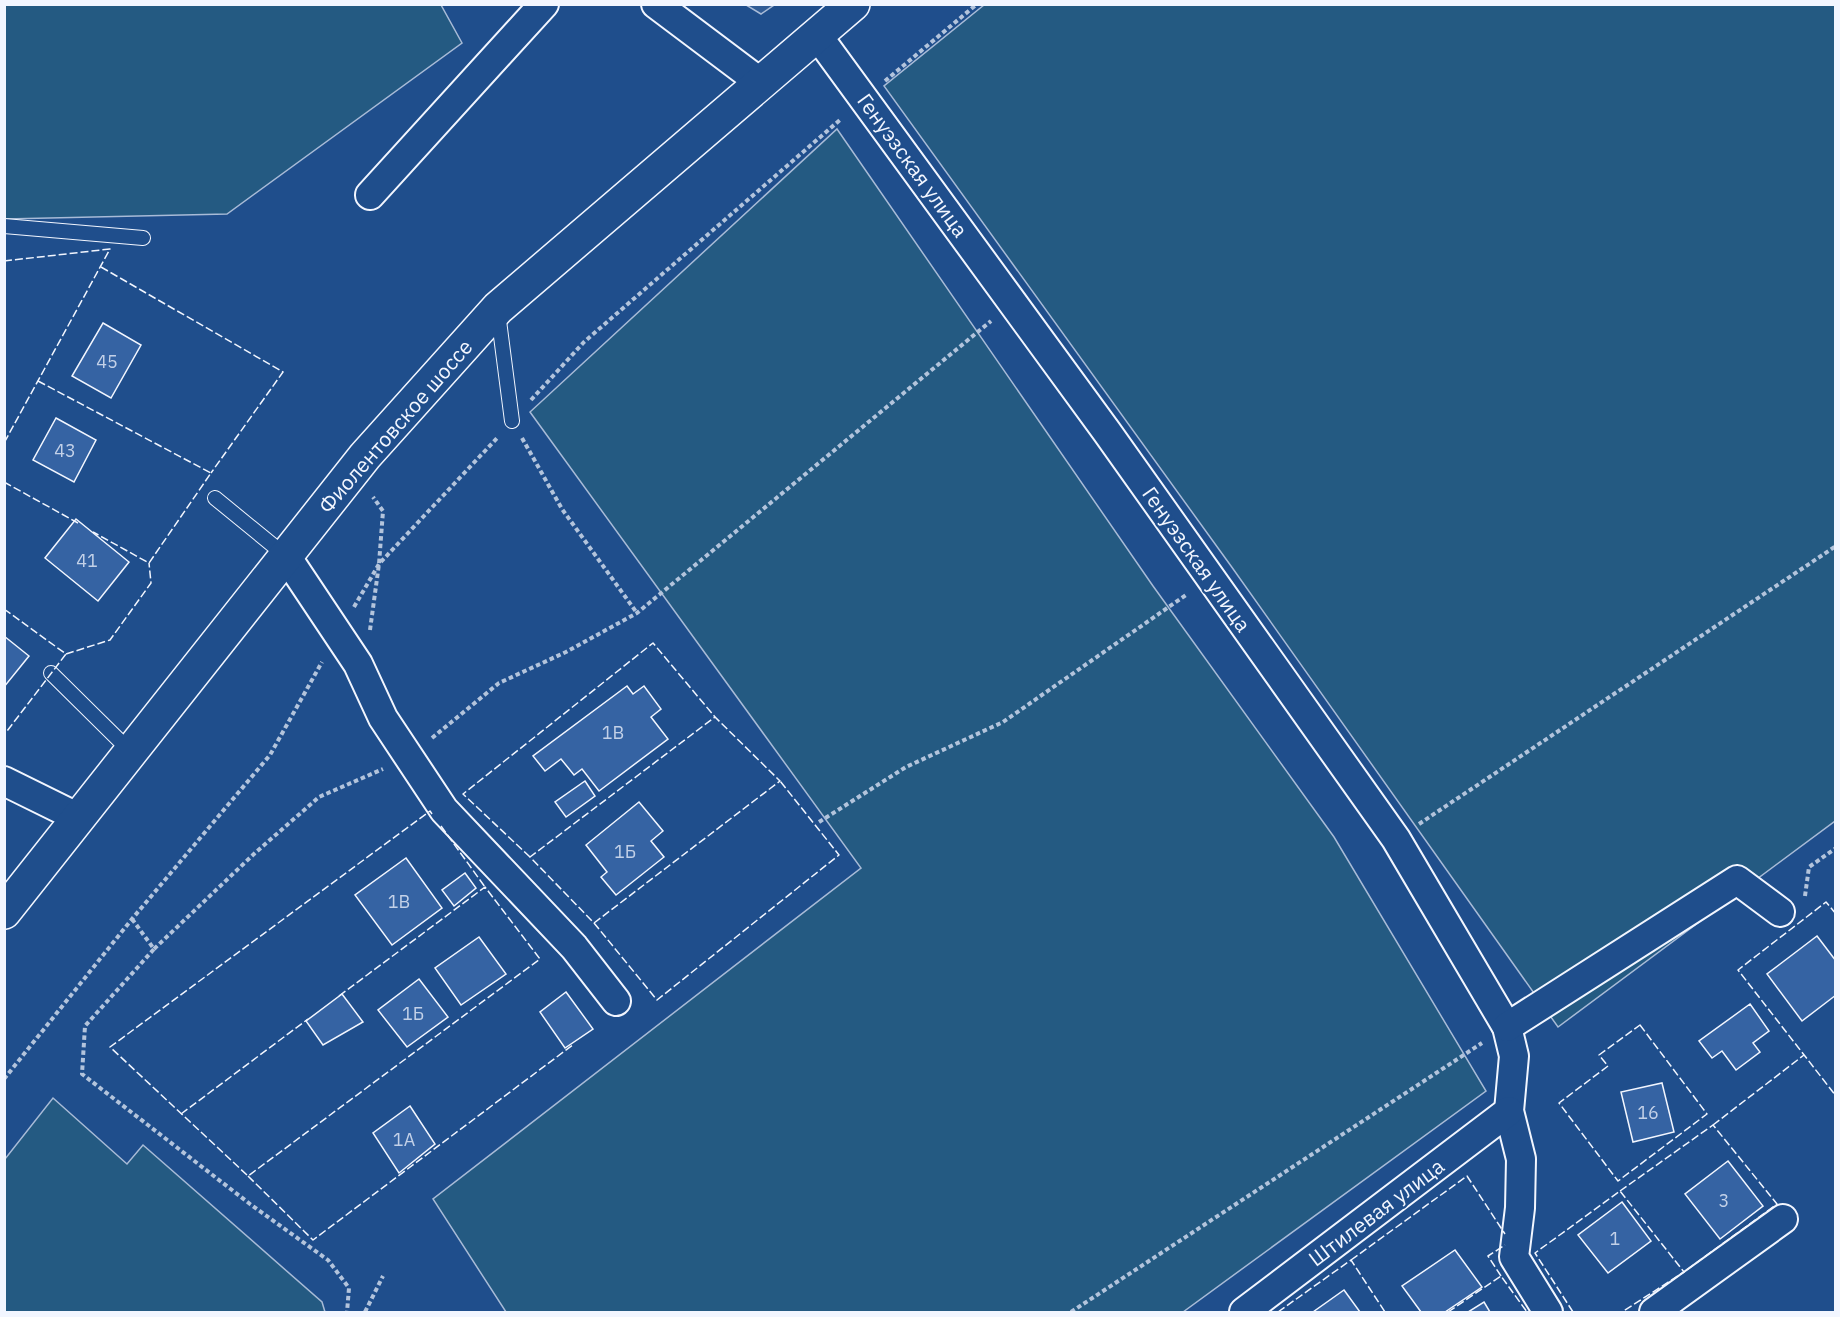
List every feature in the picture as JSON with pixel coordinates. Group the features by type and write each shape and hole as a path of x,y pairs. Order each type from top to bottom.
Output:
{"main road":[{"name":"Фиолентовское шоссе","path":"4,912 354,470 498,308 853,4"}],"street":[{"path":"370,195 544,4"},
{"path":"656,4 762,83"},
{"name":"Генуэзская улица","path":"817,35 1211,577 1396,839 1507,1027 1514,1056 1509,1112 1521,1159 1520,1208 1514,1257 1548,1312"},
{"path":"286,556 358,664 383,718 444,810 574,947 616,1001"},
{"path":"4,781 79,818"},
{"path":"1507,1027 1737,880 1780,912"},
{"name":"Штилевая улица","path":"1244,1312 1509,1112"},
{"path":"1654,1312 1783,1219"}],"lane":[{"path":"4,226 143,238"},
{"path":"498,308 512,421"},
{"path":"215,498 286,556"},
{"path":"51,673 131,752"}],"path":[{"path":"4,1079 132,919 270,755 379,564 584,342 864,98 977,4"},
{"path":"347,1312 349,1288 328,1260 250,1204 82,1074 85,1026 154,949 319,796 409,757 499,682 566,652 637,614 1012,303"},
{"path":"512,421 562,509 637,614"},
{"path":"354,470 382,511 374,619 358,664"},
{"path":"1396,839 1836,546"},
{"path":"819,822 906,767 1003,722 1211,577"},
{"path":"1780,912 1806,895 1809,867 1836,848"},
{"path":"132,919 154,949"},
{"path":"1071,1312 1507,1027"},
{"path":"365,1312 383,1275"}],"shaded area":[{"path":"774,4 761,14 746,5"},
{"path":"4,5 441,5 462,43 227,214 5,219"},
{"path":"984,5 1835,5 1835,821 1558,1027 1231,566 884,86"},
{"path":"837,129 1153,586 1334,837 1486,1091 1183,1312 506,1312 433,1199 861,868 530,412"},
{"path":"53,1098 127,1164 143,1145 322,1302 325,1312 5,1312 5,1159"}],"building":[{"path":"103,323 141,345 111,398 72,376"},
{"path":"56,418 96,440 74,482 33,460"},
{"path":"76,519 129,562 98,601 45,558"},
{"path":"4,636 29,656 4,687"},
{"path":"627,686 633,694 644,686 661,709 651,717 668,739 599,791 582,769 574,775 561,759 545,771 533,756"},
{"path":"585,781 595,796 566,817 555,802"},
{"path":"639,802 663,831 651,841 664,857 616,895 601,877 607,872 586,845"},
{"path":"406,858 442,908 392,945 355,895"},
{"path":"465,873 476,888 454,906 442,890"},
{"path":"1817,936 1836,961 1836,995 1802,1021 1767,974"},
{"path":"479,937 506,974 461,1005 435,968"},
{"path":"419,979 448,1017 407,1047 378,1010"},
{"path":"566,992 593,1029 565,1048 540,1012"},
{"path":"342,994 363,1022 323,1045 306,1021"},
{"path":"1750,1004 1769,1031 1753,1043 1760,1052 1736,1070 1722,1051 1712,1058 1699,1041"},
{"path":"1662,1083 1674,1132 1633,1142 1621,1092"},
{"path":"410,1106 435,1144 399,1173 373,1133"},
{"path":"1728,1161 1763,1206 1720,1239 1685,1194"},
{"path":"1622,1202 1651,1241 1608,1273 1578,1235"},
{"path":"1455,1250 1482,1287 1445,1312 1421,1312 1402,1286"},
{"path":"1344,1290 1360,1312 1313,1312"},
{"path":"1484,1302 1490,1312 1468,1312"}],"fence":[{"path":"4,261 110,249 4,443"},
{"path":"101,267 283,372 211,473"},
{"path":"38,381 211,473 149,563 93,532"},
{"path":"4,482 78,523"},
{"path":"66,654 110,640 151,583 149,563"},
{"path":"4,609 66,654 4,735"},
{"path":"530,857 463,794 653,643 715,717"},
{"path":"594,923 780,781 715,717 530,857 594,923 657,1000 839,855 780,781"},
{"path":"339,996 485,887 540,959 248,1176 110,1047 430,811 432,814"},
{"path":"441,826 485,887"},
{"path":"1836,914 1826,902 1738,970 1836,1096"},
{"path":"181,1114 308,1019"},
{"path":"1640,1025 1707,1114 1618,1181 1559,1103 1608,1066 1599,1055 1640,1025"},
{"path":"248,1176 313,1240 574,1044"},
{"path":"1713,1125 1804,1055"},
{"path":"1620,1191 1713,1125 1777,1204 1684,1272"},
{"path":"1351,1260 1467,1176 1505,1234"},
{"path":"1573,1312 1535,1253 1620,1191 1684,1272 1622,1312"},
{"path":"1501,1276 1488,1256 1505,1245"},
{"path":"1278,1312 1351,1260 1385,1312"},
{"path":"1448,1312 1501,1276 1527,1312"}]}
